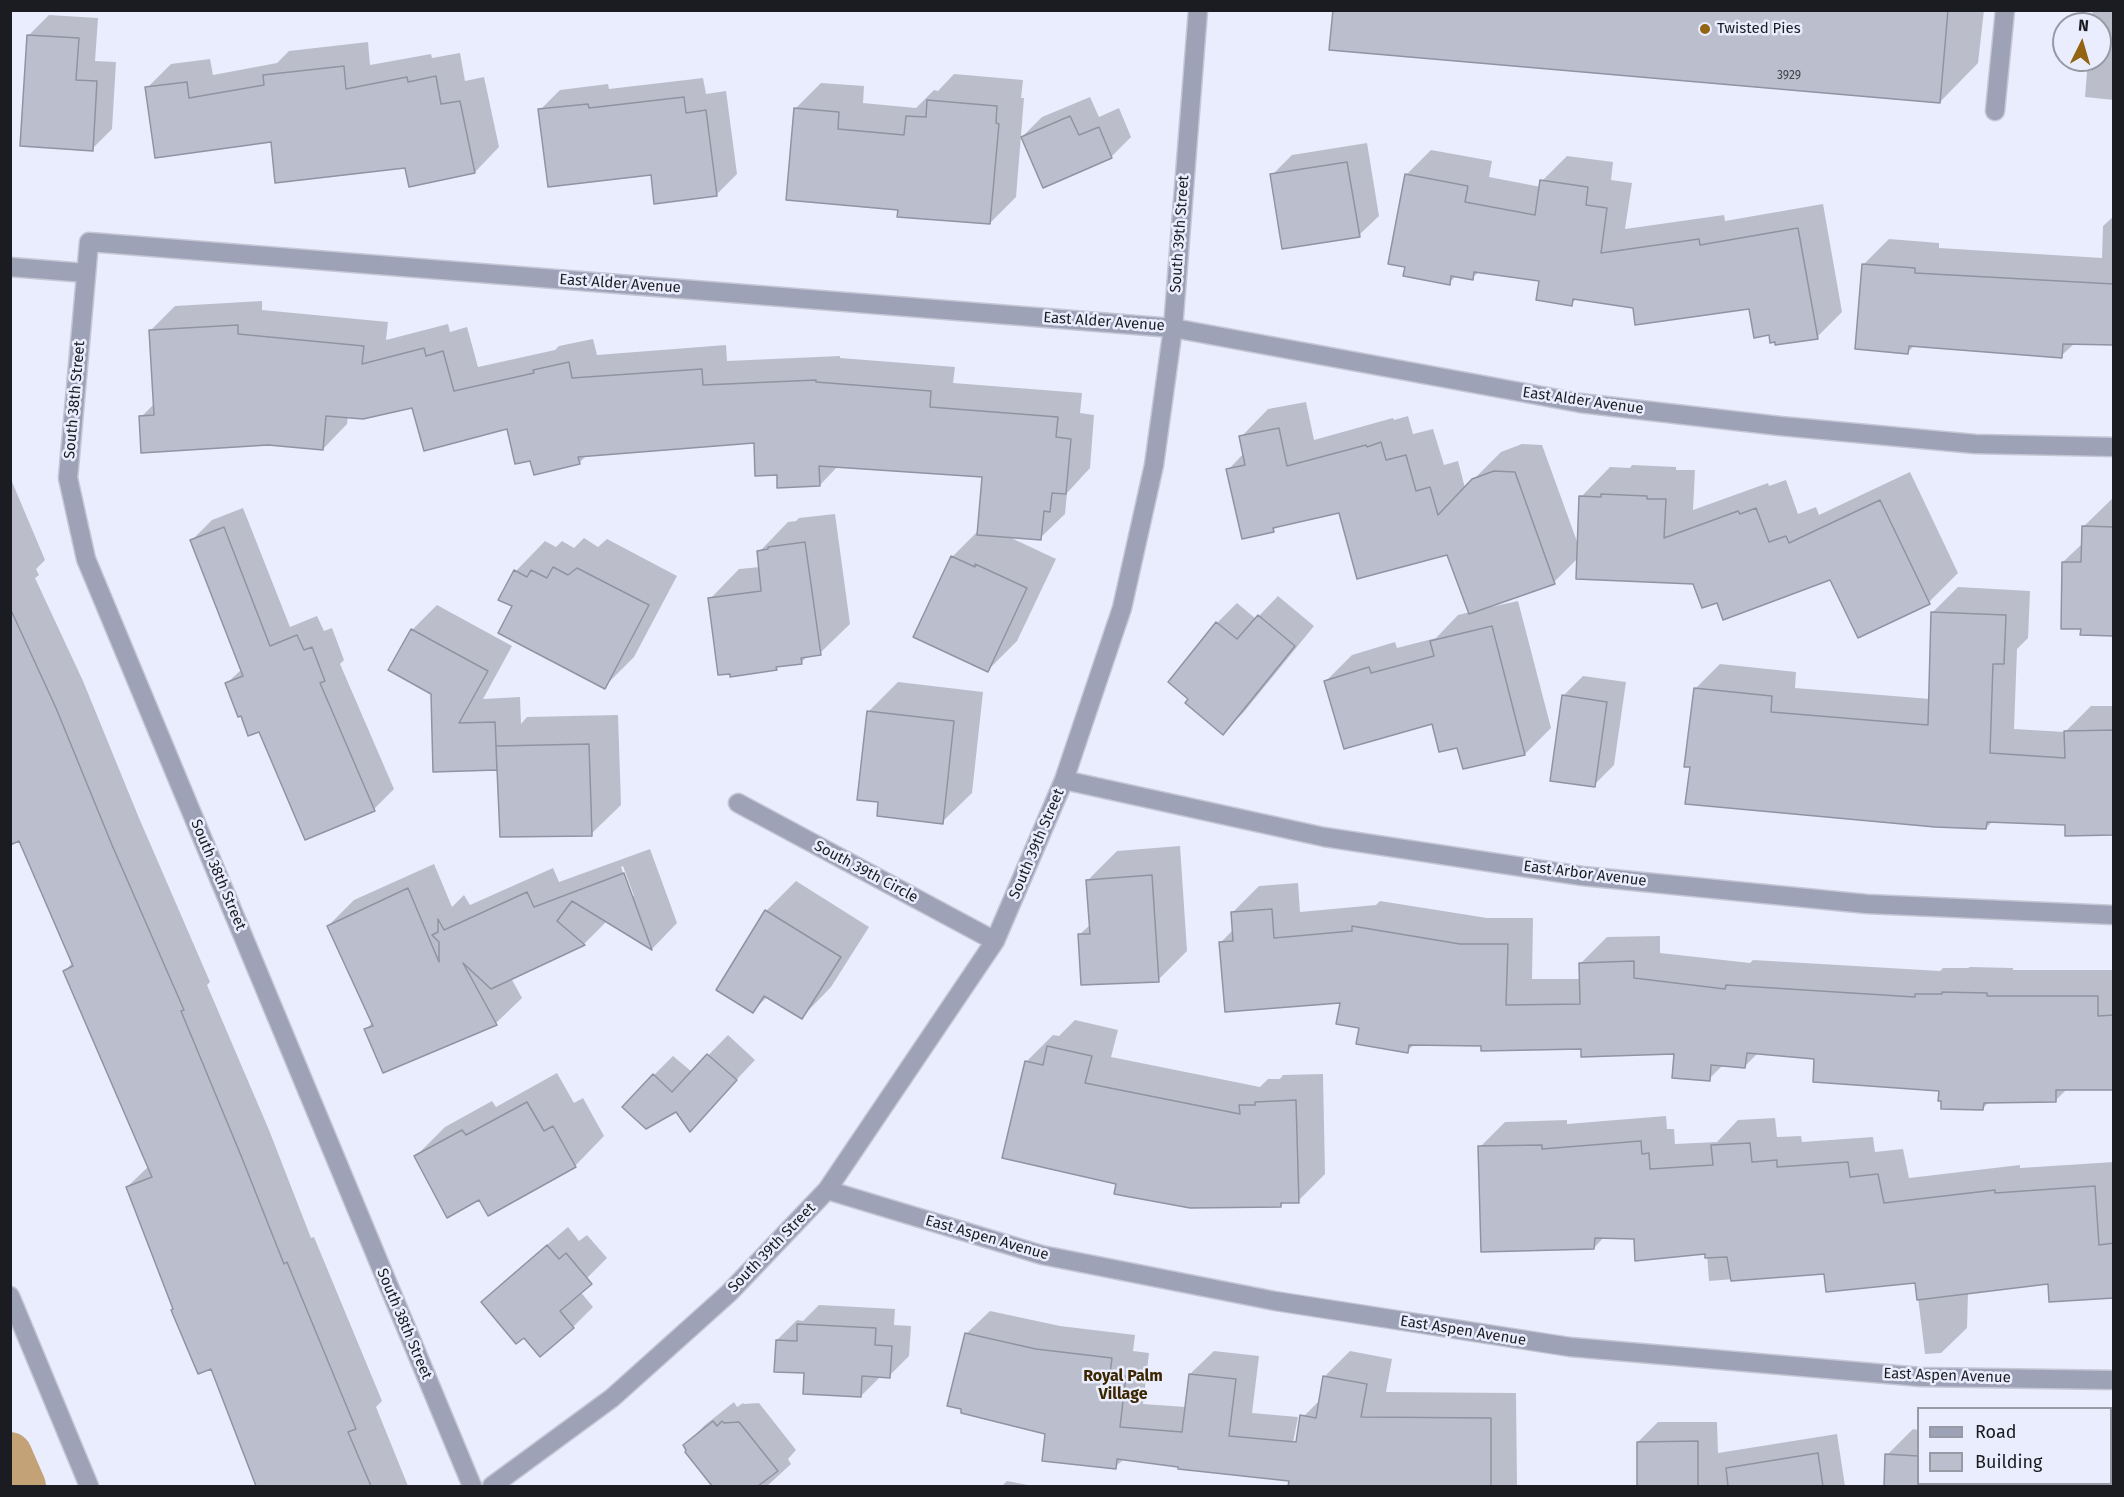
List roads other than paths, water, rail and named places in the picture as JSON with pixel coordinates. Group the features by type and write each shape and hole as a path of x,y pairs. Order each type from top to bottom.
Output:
{"street":[{"name":"South 39th Street","path":"492,1486 612,1398 729,1293 827,1190 995,941 1064,780 1122,608 1154,465 1173,328 1198,10"},
{"path":"1995,111 2005,10"},
{"name":"East Alder Avenue","path":"88,242 1173,328 1580,403 1780,426 1975,444 2114,447"},
{"name":"South 38th Street","path":"88,242 69,478 86,559 472,1486"},
{"path":"10,267 86,273"},
{"name":"East Arbor Avenue","path":"1064,780 1324,837 1582,876 1867,904 2114,915"},
{"name":"South 39th Circle","path":"738,803 995,941"},
{"name":"East Aspen Avenue","path":"827,1190 1042,1255 1275,1301 1570,1347 1921,1377 2114,1380"},
{"path":"10,1296 89,1486"}],"waterway":[{"path":"10,1454 24,1486"}],"place":[{"name":"Twisted Pies","path":"1705,29"}],"district":[{"name":"Royal Palm Village","path":"1123,1386"}]}
